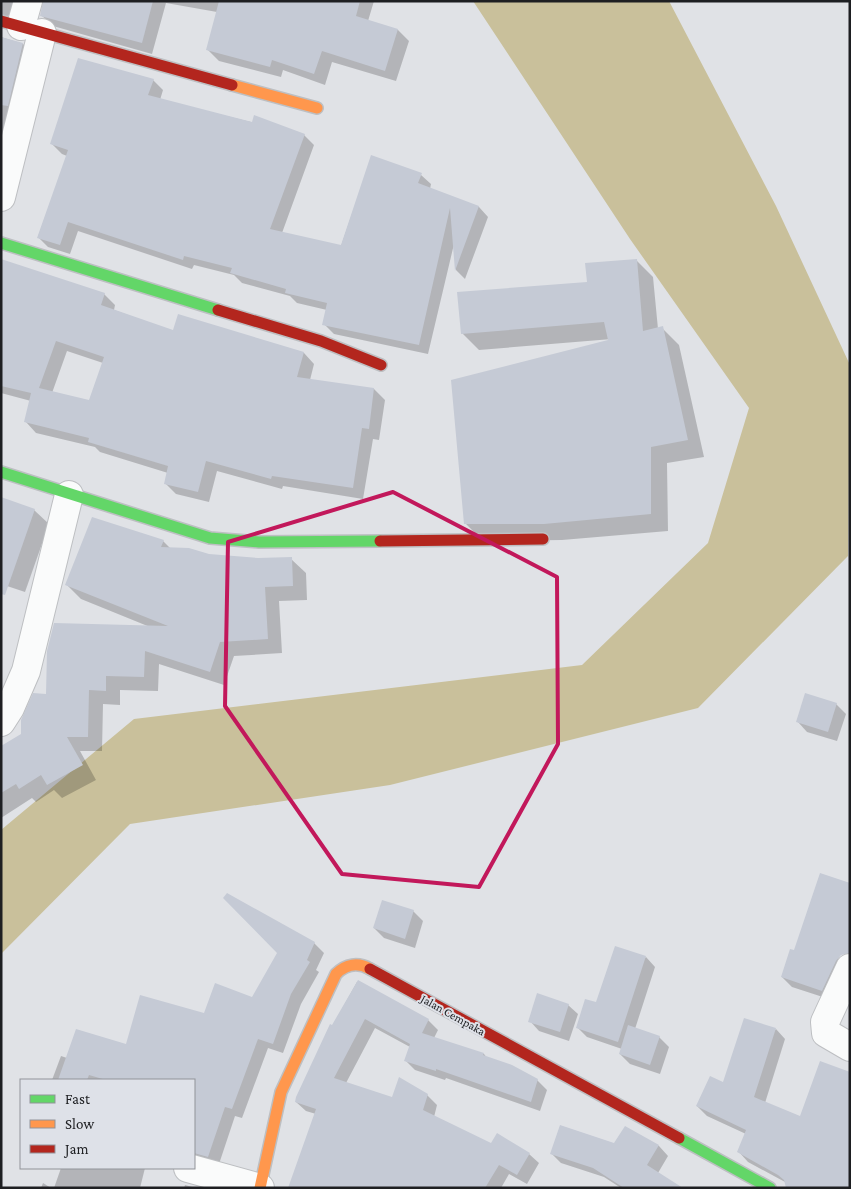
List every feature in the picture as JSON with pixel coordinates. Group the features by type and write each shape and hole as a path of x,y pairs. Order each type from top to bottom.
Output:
{"street":[{"path":"1,197 23,20 317,108"},
{"path":"1,243 322,341 381,365"},
{"path":"1,472 210,538 259,542 543,539"},
{"path":"1,722 10,708 26,671 70,495"},
{"name":"Jalan Cempaka","path":"260,1188 281,1092 336,974 342,967 361,964 770,1188"},
{"path":"850,968 825,1022 826,1033 850,1047"},
{"path":"192,1169 260,1188"}],"highlighted area":[{"path":"393,492 557,577 558,744 479,887 342,874 225,706 228,542"}],"shaded area":[{"path":"473,1 669,1 776,206 850,365 848,556 698,708 390,785 130,824 1,954 1,830 134,719 582,665 708,543 749,408 630,239"}],"building":[{"path":"43,1 153,1 142,43 40,16"},
{"path":"219,1 360,1 356,16 398,29 385,71 322,51 314,74 272,60 270,67 206,50"},
{"path":"1,37 23,43 8,106 1,105"},
{"path":"78,58 154,79 148,95 252,122 254,115 305,134 270,229 341,245 371,155 422,173 418,183 479,206 455,271 450,208 419,345 322,325 327,303 285,293 286,289 230,273 232,268 184,256 183,260 68,222 60,245 37,238 68,150 50,144"},
{"path":"1,259 105,293 101,305 173,330 178,314 304,352 297,377 374,388 369,429 362,428 353,488 272,476 271,479 206,461 198,492 164,484 168,466 88,442 89,438 24,422 31,393 1,386","holes":["56,341 104,357 89,400 39,388"]},
{"path":"637,259 643,331 663,326 688,440 651,447 651,514 544,524 464,524 451,380 608,340 604,322 461,334 457,292 587,282 585,263"},
{"path":"1,497 35,509 5,595 1,594"},
{"path":"92,517 164,540 161,547 189,548 209,554 258,558 292,557 293,586 265,587 268,639 220,642 210,672 145,651 144,677 106,676 106,691 89,690 88,737 67,737 83,765 47,785 41,775 19,789 16,784 1,793 1,746 21,734 21,720 33,693 46,694 47,651 54,623 168,626 65,585"},
{"path":"805,693 837,703 828,732 796,722"},
{"path":"820,873 850,883 850,953 841,955 836,961 822,991 781,977 790,949 794,950"},
{"path":"227,893 315,942 307,960 310,962 291,994 273,1044 258,1039 232,1109 225,1107 208,1157 195,1153 195,1079 103,1079 89,1075 87,1079 58,1079 76,1029 126,1044 140,995 204,1013 215,983 252,997 277,953 223,898"},
{"path":"382,900 414,910 405,939 373,928"},
{"path":"615,946 646,956 618,1042 576,1028 585,999 596,1002"},
{"path":"358,980 429,1019 422,1033 484,1053 483,1055 512,1065 538,1079 531,1102 436,1069 436,1071 404,1061 410,1044 365,1019 334,1078 392,1097 399,1077 428,1094 423,1110 491,1143 497,1133 530,1153 517,1175 499,1165 485,1188 288,1188 316,1109 295,1102 296,1097 330,1024 332,1025"},
{"path":"537,993 569,1004 560,1032 528,1022"},
{"path":"744,1018 776,1028 754,1097 800,1116 820,1061 850,1072 850,1188 786,1188 784,1180 778,1175 737,1152 746,1130 696,1106 710,1076 723,1082"},
{"path":"628,1025 660,1036 650,1065 619,1054"},
{"path":"560,1125 614,1143 625,1126 659,1145 647,1165 683,1188 624,1188 593,1168 550,1154"}],"traffic: fast":[{"path":"1,243 218,310"},
{"path":"1,472 210,538 259,542 380,541"},
{"path":"679,1138 770,1188"}],"traffic: slow":[{"path":"232,85 317,108"},
{"path":"260,1188 281,1092 336,974 352,965 361,965 370,969"}],"traffic: jam":[{"path":"1,21 232,85"},
{"path":"218,310 321,341 381,365"},
{"path":"380,541 543,539"},
{"path":"370,969 679,1138"}]}
